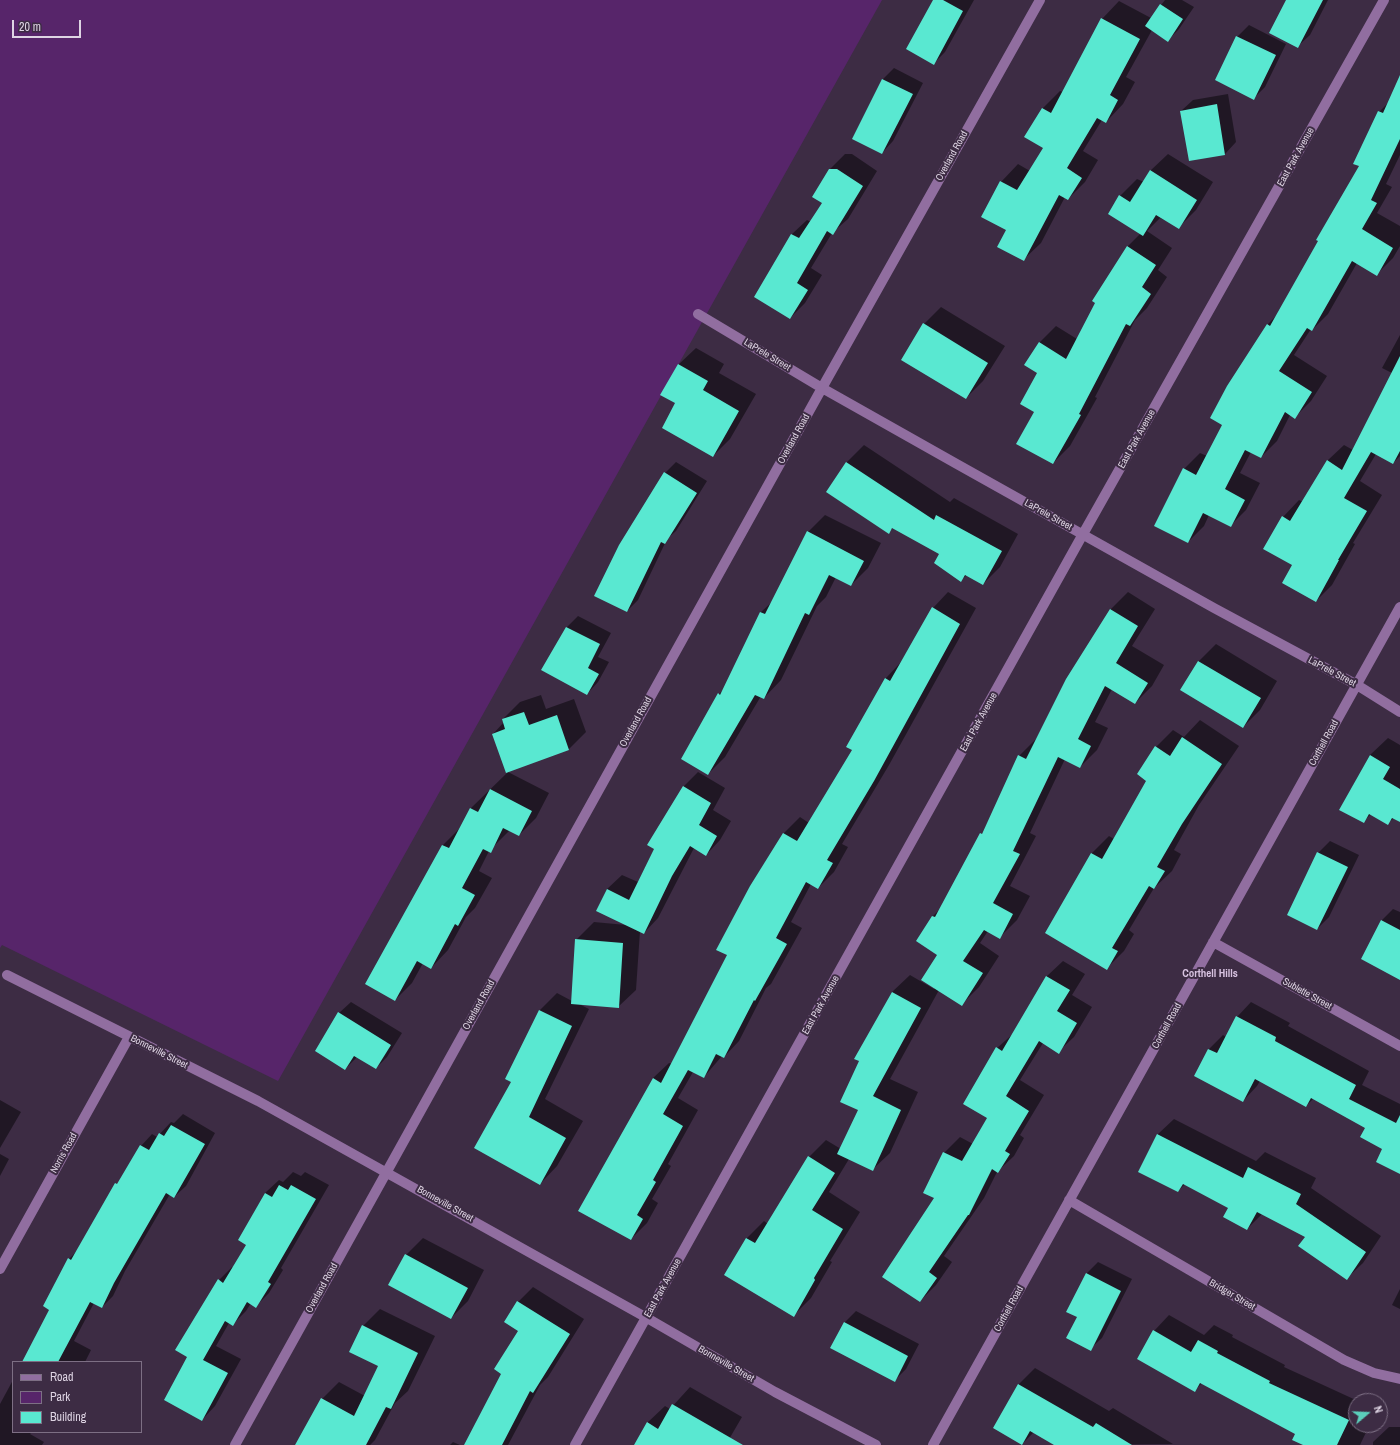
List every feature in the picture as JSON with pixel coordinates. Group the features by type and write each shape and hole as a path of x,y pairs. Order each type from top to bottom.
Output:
{"street":[{"name":"Overland Road","path":"235,1445 822,388 1040,0"},
{"name":"East Park Avenue","path":"575,1445 1083,534 1384,0"},
{"name":"LaPrele Street","path":"698,314 822,388 1214,608 1357,685 1400,712"},
{"name":"Corthell Road","path":"933,1445 1400,607"},
{"name":"Sublette Street","path":"1214,942 1400,1046"},
{"name":"Bonneville Street","path":"7,975 258,1101 647,1318 775,1392 876,1445"},
{"name":"Norris Road","path":"0,1269 129,1037"},
{"name":"Bridger Street","path":"1069,1200 1344,1360 1374,1373 1400,1378"}],"green space":[{"path":"0,0 882,0 278,1081 2,945 0,948"}],"building":[{"path":"933,0 943,0 963,11 934,65 906,49"},
{"path":"1286,0 1323,0 1298,48 1269,33"},
{"path":"1160,4 1183,19 1168,42 1145,26"},
{"path":"1101,18 1140,39 1110,95 1118,100 1106,123 1097,118 1067,168 1082,178 1068,200 1059,195 1024,261 997,247 1006,230 981,217 1000,181 1017,190 1043,148 1024,137 1042,108 1051,113"},
{"path":"1236,36 1276,55 1254,100 1215,80"},
{"path":"1400,75 1400,139 1371,200 1377,203 1362,229 1393,248 1377,276 1352,261 1312,331 1307,328 1279,371 1312,392 1295,419 1285,412 1261,458 1245,450 1225,489 1245,500 1231,527 1203,513 1188,543 1154,526 1183,468 1196,475 1222,425 1210,418 1227,386 1267,324 1270,326 1318,241 1316,240 1359,166 1353,164 1378,111 1383,113"},
{"path":"882,79 913,94 882,154 852,139"},
{"path":"1217,104 1225,155 1189,161 1180,111"},
{"path":"829,169 837,169 863,186 833,235 827,231 797,283 808,290 790,319 754,297 791,234 799,238 822,203 812,197"},
{"path":"1150,170 1197,200 1179,229 1156,215 1143,236 1108,214 1119,195 1130,202"},
{"path":"1127,246 1156,265 1142,287 1151,294 1130,326 1126,324 1079,414 1081,415 1053,464 1016,444 1034,412 1020,404 1037,373 1024,365 1039,342 1066,359 1095,303 1092,301"},
{"path":"923,323 988,363 966,399 901,360"},
{"path":"1400,356 1400,451 1393,464 1371,452 1344,498 1367,511 1338,560 1316,602 1282,583 1292,565 1263,549 1282,516 1290,521 1327,460 1342,470"},
{"path":"678,364 708,381 703,390 739,411 713,457 662,428 675,403 660,395"},
{"path":"846,462 934,520 936,515 1002,551 983,585 965,575 961,582 934,563 939,554 892,528 889,534 826,492"},
{"path":"664,472 697,493 665,544 661,542 627,612 594,596 619,545"},
{"path":"807,531 864,561 851,586 829,575 809,615 805,613 764,699 755,695 708,775 681,759 718,693 720,695 760,612 765,614"},
{"path":"932,607 960,624 874,781 827,860 833,863 818,889 806,882 776,938 787,944 755,1001 754,1000 724,1058 716,1054 704,1078 688,1070 663,1114 683,1126 653,1180 656,1182 637,1215 643,1219 631,1240 578,1211 653,1078 661,1083 727,955 716,950 750,886 783,833 797,841 852,750 846,747 885,678 890,681"},
{"path":"1110,609 1138,626 1116,663 1148,683 1135,704 1105,686 1078,739 1091,746 1080,768 1058,757 1013,851 1020,854 993,903 1013,914 1000,939 984,930 963,961 983,973 962,1006 921,980 937,955 916,941 932,916 935,917 980,833 982,834 1018,755 1026,759 1066,679"},
{"path":"566,627 600,644 588,668 599,674 587,695 541,670"},
{"path":"1198,661 1261,698 1243,728 1180,690"},
{"path":"524,712 529,725 557,715 569,750 506,773 492,734 505,729 502,719"},
{"path":"1182,737 1222,764 1182,824 1157,867 1165,871 1154,889 1149,886 1112,948 1118,951 1107,970 1045,933 1091,853 1102,859 1146,781 1137,774 1155,746 1170,756"},
{"path":"1370,755 1390,767 1383,779 1400,789 1400,822 1392,818 1388,825 1369,814 1364,823 1339,810"},
{"path":"683,786 711,803 699,825 717,836 706,856 690,846 672,876 644,934 596,911 607,889 629,900 654,849 647,845"},
{"path":"490,789 532,811 519,836 503,828 491,853 483,849 462,888 475,895 458,926 455,924 431,969 417,961 395,1001 365,984 442,845 449,848 470,808 478,812"},
{"path":"1317,852 1348,867 1317,930 1287,915"},
{"path":"1381,920 1400,930 1400,980 1361,959"},
{"path":"575,939 623,943 619,1008 571,1004"},
{"path":"1046,976 1070,990 1057,1011 1077,1023 1059,1054 1039,1041 1006,1096 1029,1111 1005,1151 1010,1154 998,1173 992,1169 969,1215 929,1272 937,1278 920,1302 882,1277 934,1198 923,1193 943,1152 962,1161 987,1118 963,1104 996,1047 1002,1051"},
{"path":"892,992 921,1008 873,1096 901,1110 873,1171 837,1154 858,1110 840,1102 859,1061 854,1059"},
{"path":"539,1010 572,1026 529,1117 566,1138 540,1185 474,1148 511,1082 505,1079"},
{"path":"338,1012 391,1045 376,1069 354,1056 345,1070 315,1051"},
{"path":"1236,1016 1276,1037 1275,1041 1356,1085 1349,1099 1396,1123 1400,1115 1400,1174 1376,1162 1382,1149 1360,1137 1365,1128 1311,1098 1306,1107 1255,1079 1243,1102 1194,1076 1208,1049 1217,1053"},
{"path":"171,1125 205,1144 174,1198 166,1193 114,1283 102,1308 90,1302 59,1361 23,1361 49,1310 43,1306 68,1258 71,1260 115,1183 117,1184 140,1145 149,1150 159,1133 164,1136"},
{"path":"1157,1134 1243,1178 1248,1167 1301,1194 1296,1204 1366,1252 1347,1280 1298,1246 1305,1237 1257,1212 1247,1230 1223,1217 1228,1208 1183,1184 1178,1192 1138,1172"},
{"path":"808,1156 835,1173 812,1210 843,1229 814,1278 815,1280 794,1317 724,1275 746,1238 755,1243"},
{"path":"279,1185 288,1190 291,1185 316,1199 268,1282 271,1284 256,1308 247,1302 233,1326 225,1321 203,1360 228,1373 202,1421 164,1400 187,1357 175,1350 218,1279 223,1283 246,1245 238,1240 265,1193 272,1197"},
{"path":"405,1254 468,1288 451,1319 388,1285"},
{"path":"1086,1273 1121,1291 1091,1351 1066,1338 1077,1317 1066,1312"},
{"path":"517,1301 570,1334 533,1393 530,1391 502,1445 464,1445 501,1374 494,1369 518,1331 504,1322"},
{"path":"844,1322 908,1356 895,1382 830,1348"},
{"path":"362,1325 418,1353 391,1409 386,1407 366,1445 295,1445 321,1398 354,1416 378,1366 349,1352"},
{"path":"1153,1330 1191,1352 1198,1340 1218,1351 1217,1353 1270,1381 1269,1383 1348,1420 1348,1422 1337,1445 1303,1445 1292,1440 1295,1434 1200,1383 1195,1392 1137,1359"},
{"path":"1018,1384 1093,1427 1096,1423 1132,1445 1054,1445 1030,1431 1022,1445 993,1428"},
{"path":"672,1404 743,1445 634,1445 647,1422 658,1429"}],"district":[{"name":"Corthell Hills","path":"1210,974"}]}
